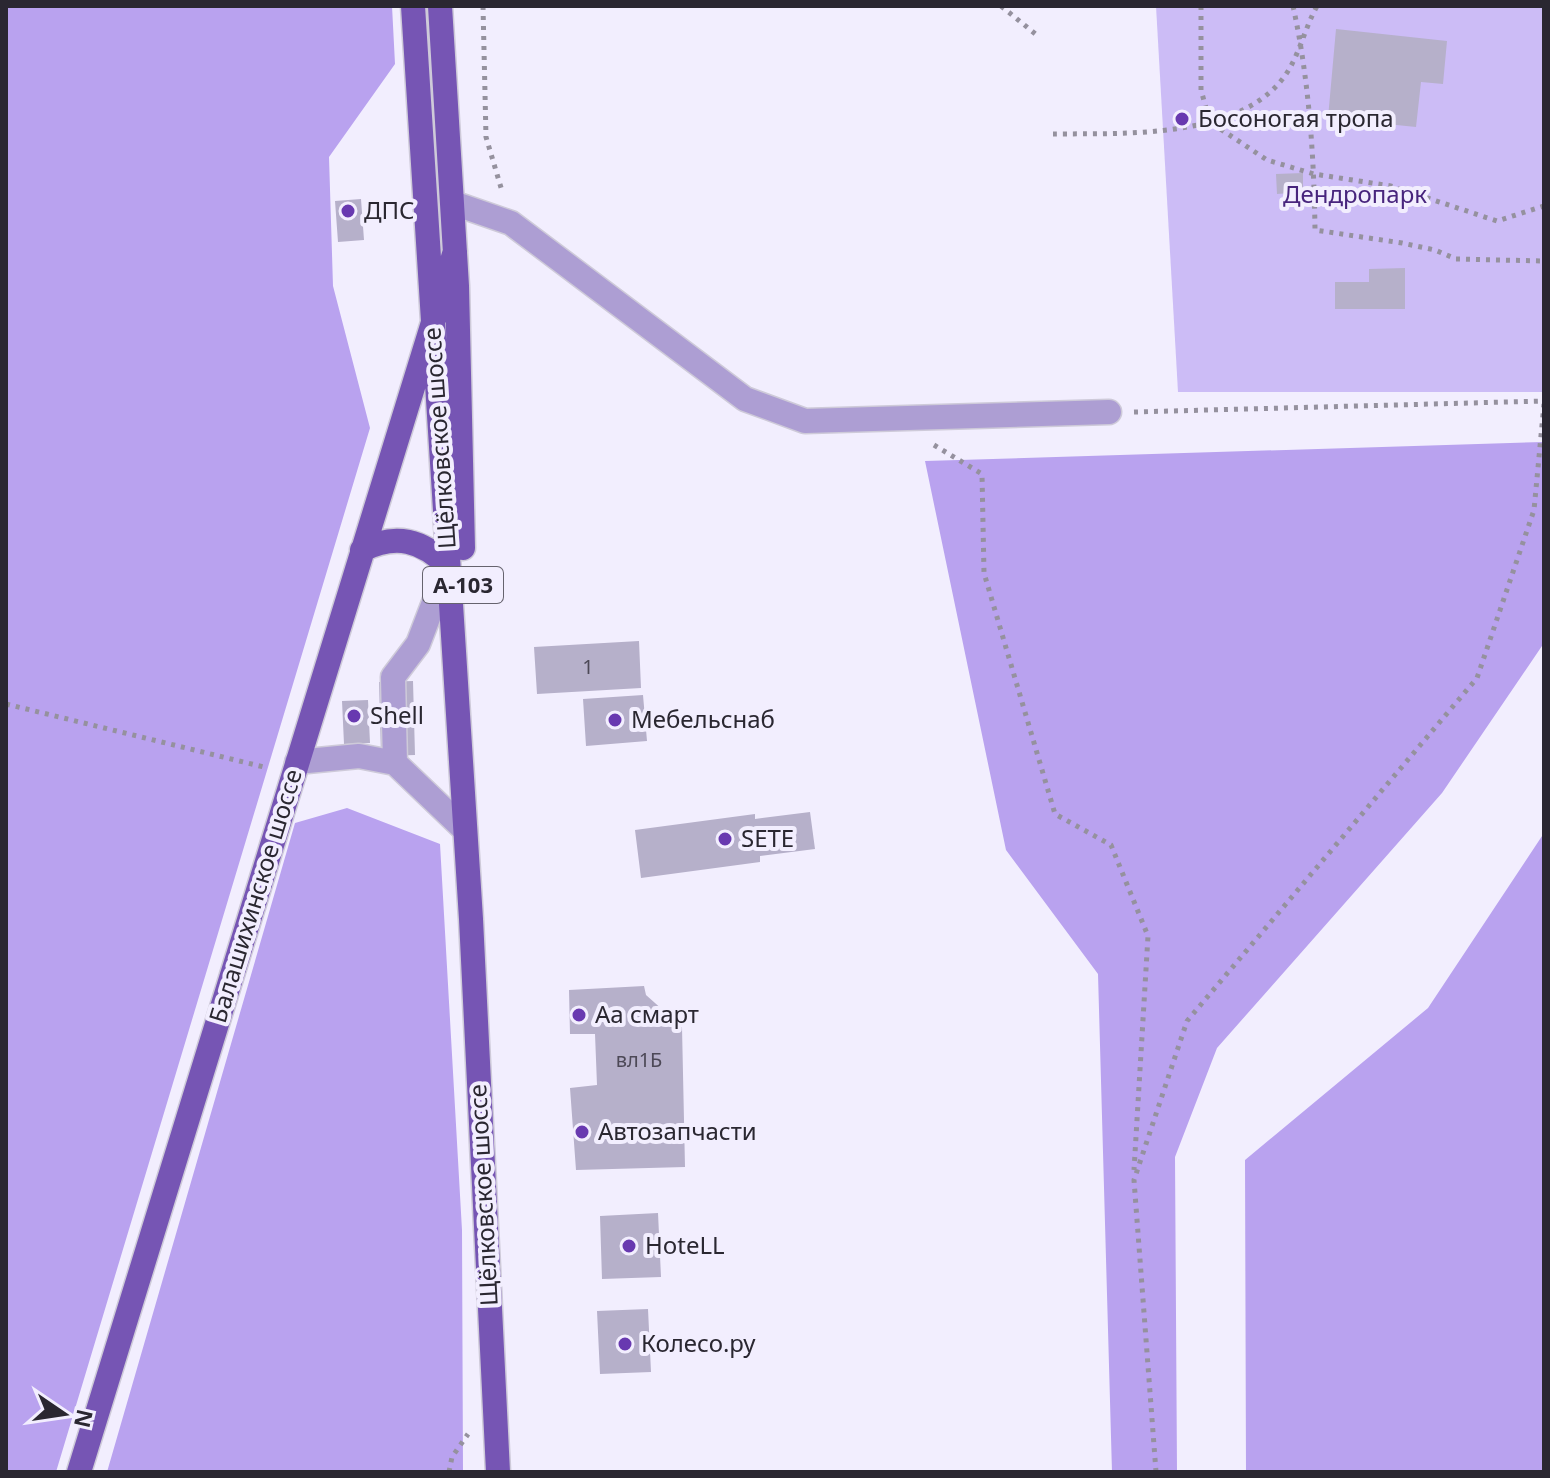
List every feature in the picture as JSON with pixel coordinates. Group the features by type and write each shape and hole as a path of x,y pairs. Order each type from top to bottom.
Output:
{"main road":[{"name":"Щёлковское шоссе","path":"413,6 471,919 498,1472"},
{"name":"Щёлковское шоссе","path":"440,6 455,251 471,919"},
{"name":"Балашихинское шоссе","path":"79,1472 455,251"},
{"path":"362,550 392,540 411,540 431,549 448,566"}],"lane":[{"path":"453,203 511,223 745,399 776,413 805,421 1109,412"},
{"path":"395,763 393,677 418,644 448,566"},
{"path":"297,762 359,756 395,763 465,830"}],"path":[{"path":"483,6 486,137 511,223"},
{"path":"1001,6 1038,36"},
{"path":"1201,6 1201,90 1210,122 1267,160 1314,174 1391,186 1497,221 1544,206"},
{"path":"1293,6 1300,38 1314,174 1315,230 1413,245 1456,259 1544,261"},
{"path":"1053,134 1163,132 1235,115 1262,99 1292,64 1300,38 1317,6"},
{"path":"1109,412 1544,402 1534,510 1477,678 1187,1021 1134,1180"},
{"path":"931,443 982,474 984,573 1055,814 1111,845 1148,936 1134,1180 1156,1472"},
{"path":"6,704 268,768"},
{"path":"449,1472 452,1457 474,1427"}],"green space":[{"name":"Дендропарк","path":"1156,6 1544,6 1544,392 1178,392"}],"shaded area":[{"path":"6,6 392,6 395,64 329,157 333,286 370,428 56,1472 6,1472"},
{"path":"1544,442 1544,643 1442,793 1217,1048 1175,1157 1177,1472 1112,1472 1098,974 1006,850 925,461"},
{"path":"347,808 440,844 462,1230 463,1472 107,1472 295,823"},
{"path":"1544,833 1544,1472 1246,1472 1245,1160 1428,1008"}],"building":[{"path":"1336,29 1447,41 1443,84 1421,82 1416,127 1328,118"},
{"path":"1303,173 1303,192 1277,194 1276,174"},
{"path":"361,199 364,240 338,242 335,201"},
{"path":"1405,268 1405,309 1335,309 1335,282 1369,282 1369,269"},
{"path":"639,641 641,688 537,694 534,647"},
{"path":"413,681 415,755 381,756 379,682"},
{"name":"Мебельснаб","path":"643,695 647,741 586,746 583,699"},
{"path":"368,700 370,743 344,744 342,701"},
{"name":"SETE","path":"810,812 815,849 760,856 760,862 641,878 635,830 755,814 755,819"},
{"path":"644,986 646,995 682,1027 685,1167 576,1170 570,1088 597,1085 595,1034 570,1034 569,990"},
{"path":"658,1213 661,1277 602,1279 600,1216"},
{"path":"648,1309 651,1372 600,1374 597,1311"}],"place":[{"name":"Босоногая тропа","path":"1182,119"},
{"name":"ДПС","path":"348,211"},
{"name":"Shell","path":"354,716"},
{"name":"Мебельснаб","path":"615,720"},
{"name":"SETE","path":"725,839"},
{"name":"Аа смарт","path":"579,1015"},
{"name":"Автозапчасти","path":"582,1132"},
{"name":"HoteLL","path":"629,1246"},
{"name":"Колесо.ру","path":"625,1344"}]}
